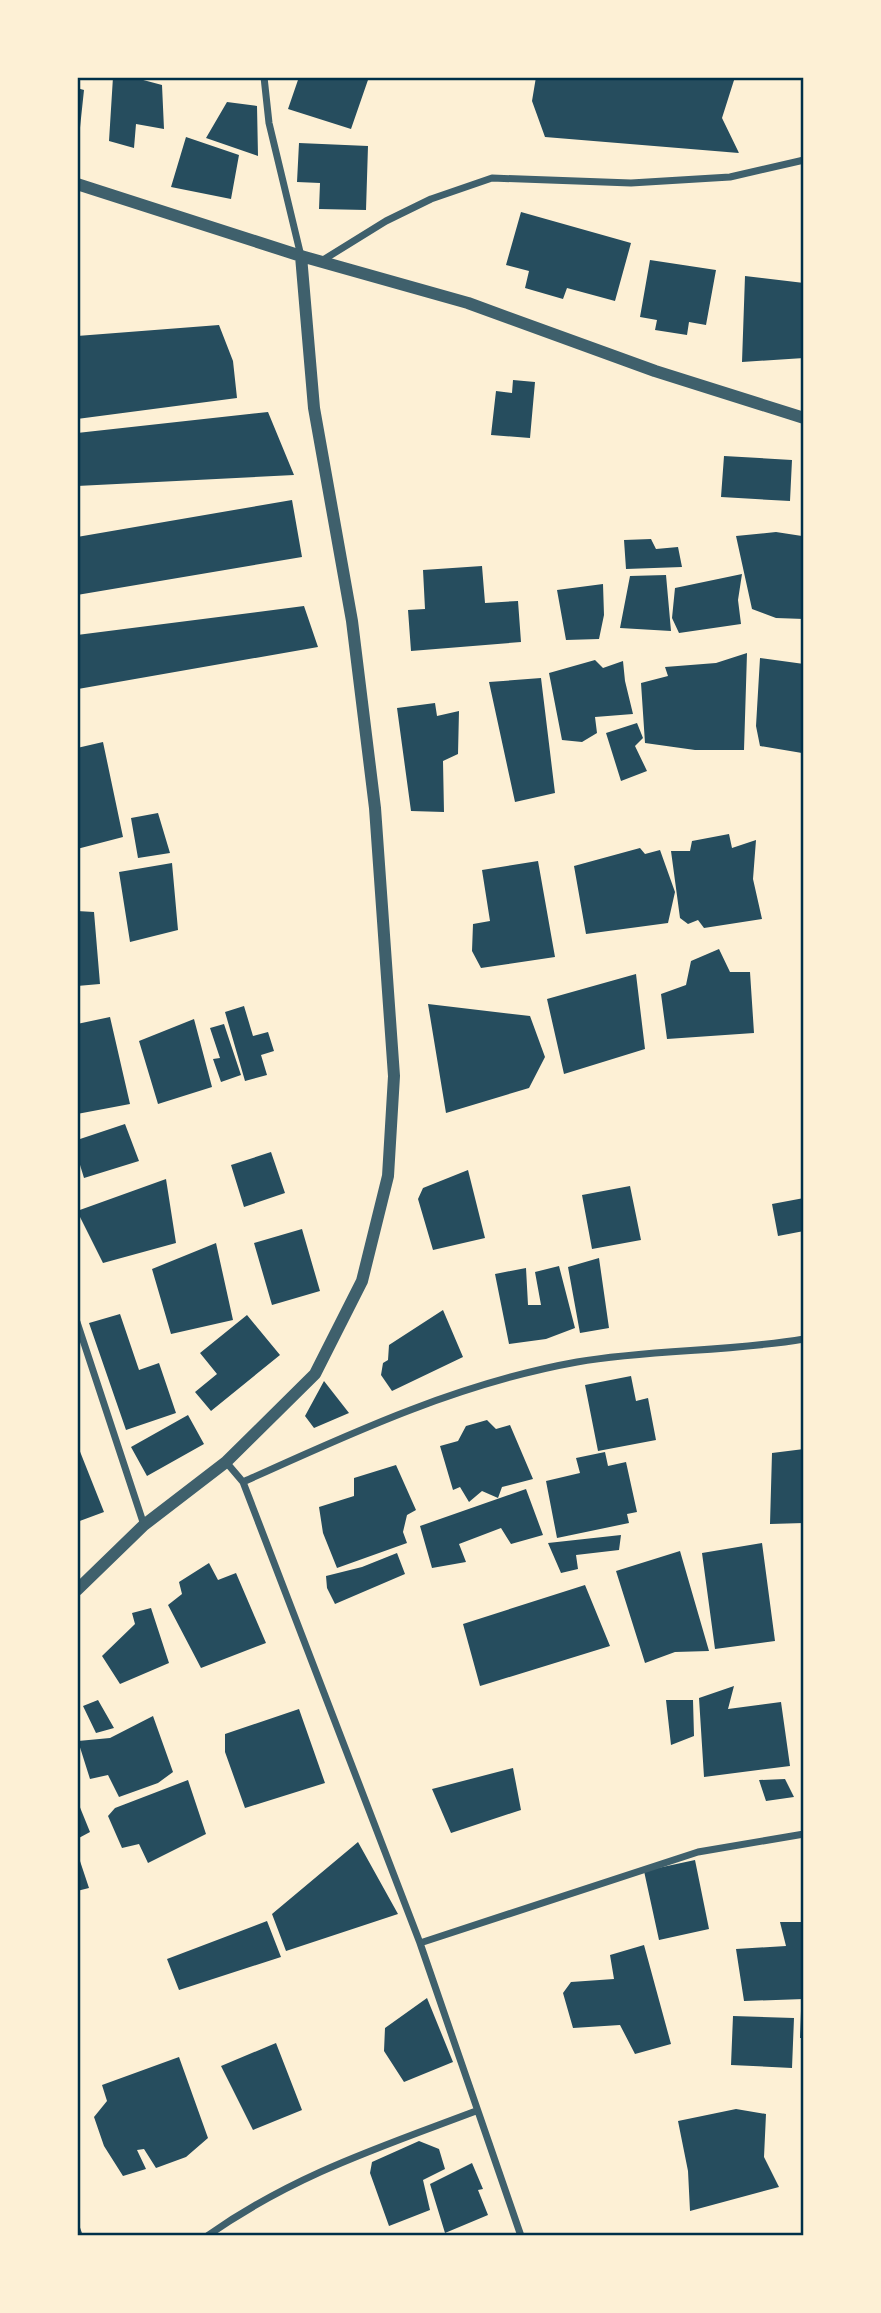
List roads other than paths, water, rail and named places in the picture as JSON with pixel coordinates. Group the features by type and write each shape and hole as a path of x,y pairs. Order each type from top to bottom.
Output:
{"street":[{"path":"77,1590 144,1525 226,1462 316,1374 362,1281 388,1176 394,1076 375,808 352,621 314,408 301,256 269,123 264,77"},
{"path":"323,260 386,221 431,199 492,178 644,183 730,177 804,160"},
{"path":"77,184 301,256 323,260 468,303 655,371 804,418"},
{"path":"77,1322 144,1525"},
{"path":"243,1482 344,1436 487,1381 616,1355 804,1339"},
{"path":"226,1462 243,1482 420,1943 521,2236"},
{"path":"420,1943 698,1852 804,1833"},
{"path":"207,2236 253,2204 316,2171 476,2110"}]}
